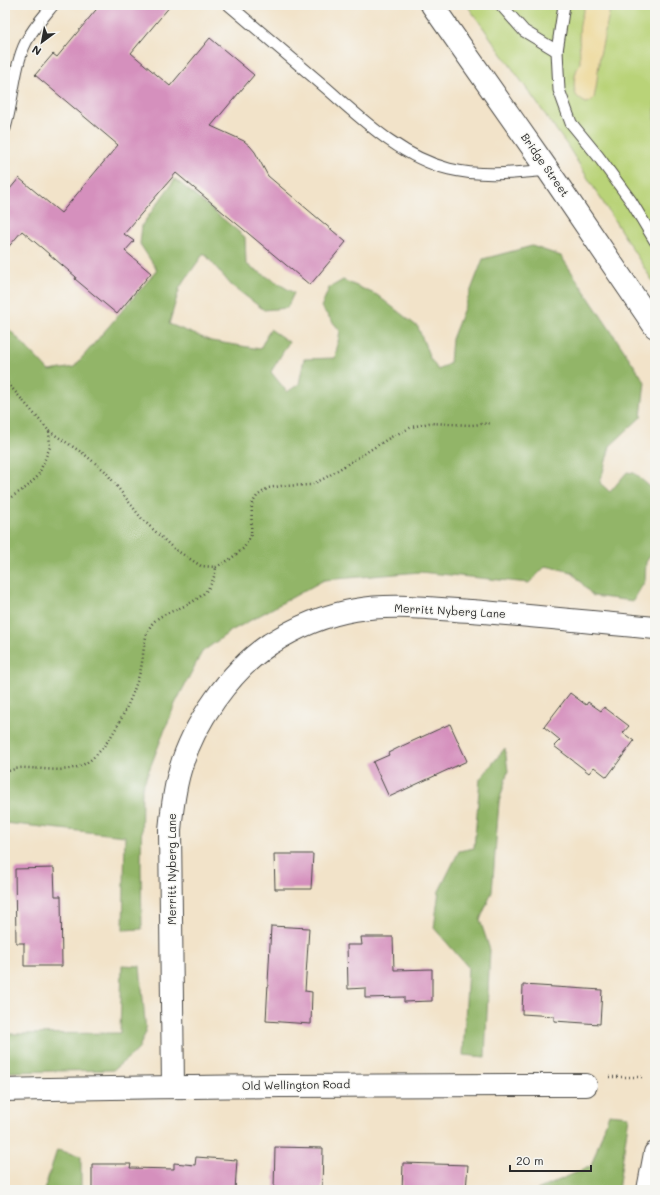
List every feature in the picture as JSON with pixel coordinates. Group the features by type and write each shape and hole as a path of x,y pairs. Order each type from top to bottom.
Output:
{"street":[{"name":"Bridge Street","path":"432,5 548,170 655,327"},
{"name":"Merritt Nyberg Lane","path":"173,1087 170,830 173,799 180,769 206,713 224,688 245,666 269,645 296,629 325,618 355,610 417,607 542,616 655,628"},
{"name":"Old Wellington Road","path":"5,1090 371,1084 586,1085"},
{"path":"648,1190 655,1153"}],"lane":[{"path":"5,128 20,59 26,42 37,24 54,5"},
{"path":"229,5 363,120 395,144 421,159 448,169 474,174 507,174 548,170"},
{"path":"501,5 524,31 557,51"},
{"path":"564,5 557,51 559,90 571,123 598,156 631,201 655,241"}],"path":[{"path":"5,380 49,431 84,454 105,471 142,519 173,548 201,566 216,567 229,560 244,548 251,535 252,504 257,496 268,488 312,485 391,437 412,427 429,423 472,425 491,422"},
{"path":"5,501 27,487 38,476 50,447 49,431"},
{"path":"5,772 24,767 61,770 81,766 95,756 111,736 125,714 136,686 146,640 151,625 161,616 186,606 200,597 209,588 214,577 216,567"},
{"path":"586,1085 606,1077 643,1077"}],"green space":[{"path":"467,5 655,5 655,285 567,145"},
{"path":"175,179 245,237 246,264 294,293 287,308 264,310 231,285 204,253 180,287 169,324 211,341 260,349 270,329 289,342 271,372 287,392 299,384 304,359 335,358 340,331 321,307 329,288 343,280 377,295 418,327 430,358 438,370 450,363 452,339 483,259 532,246 561,256 645,382 641,417 610,446 600,483 610,492 627,472 634,473 655,491 655,549 646,562 645,581 633,601 593,596 572,572 546,566 529,583 420,572 324,580 231,631 202,652 175,704 142,788 142,929 123,930 125,836 5,823 5,316 7,327 49,371 74,367 157,270 140,244 142,225"},
{"path":"505,748 508,771 499,802 492,892 480,920 490,950 485,1057 463,1055 468,967 434,928 439,891 459,851 474,848 480,779"},
{"path":"122,965 140,966 146,1032 138,1050 113,1070 5,1072 5,1034 120,1033"},
{"path":"609,1114 629,1116 618,1190 537,1190 591,1166"},
{"path":"57,1150 81,1156 81,1190 44,1190"}],"sand":[{"path":"586,5 611,5 600,55 594,98 590,102 586,103 576,95 574,83 575,74 580,63 580,27"}],"building":[{"path":"100,5 171,5 131,53 170,86 210,38 254,75 211,126 244,141 250,146 255,152 268,176 346,242 310,285 176,173 124,234 134,241 125,251 151,273 117,314 75,279 76,277 22,231 5,251 5,195 19,178 61,213 118,145 35,75 53,54 57,57"},
{"path":"570,693 586,705 588,702 601,711 604,707 629,726 623,733 634,741 607,777 594,767 589,773 554,746 560,740 544,727"},
{"path":"450,724 467,761 389,797 373,762 389,755 388,753 402,746"},
{"path":"274,854 313,854 311,889 275,889"},
{"path":"54,868 55,896 61,896 62,966 24,966 24,943 16,943 15,869"},
{"path":"271,926 309,928 305,991 312,992 311,1024 266,1021"},
{"path":"361,937 393,937 394,970 432,969 432,1001 404,1002 404,997 365,998 365,988 348,989 347,945 362,945"},
{"path":"523,985 602,990 600,1024 554,1021 554,1016 522,1014"},
{"path":"275,1147 323,1148 322,1190 274,1190"},
{"path":"196,1157 237,1160 235,1190 92,1190 92,1164 131,1164 130,1168 174,1169 174,1163 195,1165"},
{"path":"403,1163 468,1165 466,1190 402,1190"}]}
